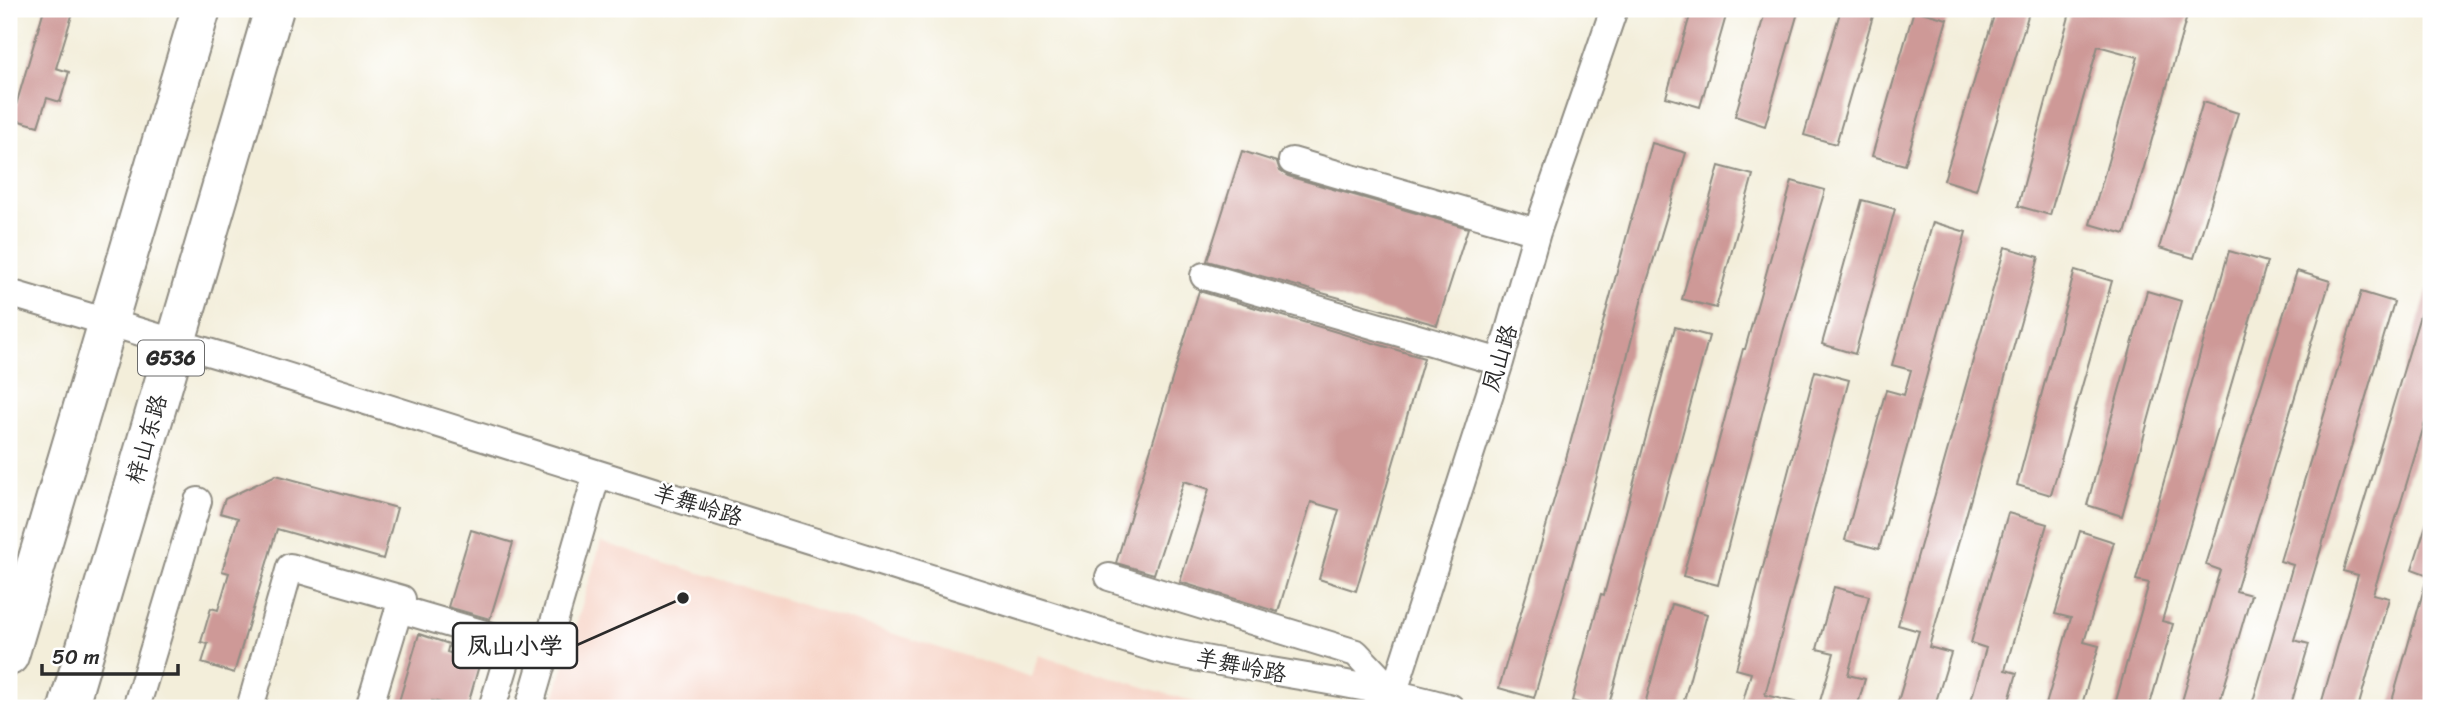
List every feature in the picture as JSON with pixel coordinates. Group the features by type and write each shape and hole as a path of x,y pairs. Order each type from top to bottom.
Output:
{"highway":[{"name":"G536","path":"9,656 201,9"},
{"name":"梓山东路","path":"68,708 274,9"}],"street":[{"name":"凤山路","path":"1391,700 1500,362 1537,232 1614,9"},
{"path":"1292,161 1537,232"},
{"path":"1204,276 1500,362"},
{"name":"羊舞岭路","path":"9,293 1157,649 1391,700 1451,708"},
{"path":"529,708 597,474"},
{"path":"136,708 198,501"},
{"path":"250,708 290,567 402,599 369,708"},
{"path":"1109,577 1356,653 1391,700"},
{"path":"399,609 512,642 492,708"}],"shaded area":[{"path":"601,542 1032,677 1038,655 1214,708 551,708"}],"building":[{"path":"44,9 74,9 56,68 69,72 60,102 47,98 38,126 12,119"},
{"path":"1692,9 1728,9 1700,107 1666,97"},
{"path":"1766,9 1799,9 1765,126 1735,116"},
{"path":"1841,9 1875,9 1836,144 1804,135"},
{"path":"1996,9 2030,9 1976,190 1944,180"},
{"path":"2071,9 2189,9 2125,234 2090,224 2138,57 2098,46 2050,215 2018,206"},
{"path":"1914,10 1947,19 1905,165 1872,156"},
{"path":"2203,102 2238,113 2194,258 2159,248"},
{"path":"1652,143 1686,153 1642,298 1597,476 1534,698 1499,688 1567,455"},
{"path":"1242,151 1277,162 1280,171 1288,176 1468,228 1437,325 1207,261"},
{"path":"1719,166 1753,175 1716,308 1682,299"},
{"path":"1792,181 1825,190 1783,332 1718,585 1683,576 1743,349"},
{"path":"1862,200 1895,209 1855,354 1822,344"},
{"path":"1933,222 1966,232 1879,549 1845,540 1886,390 1904,395 1911,370 1892,365"},
{"path":"2005,247 2039,257 1929,647 1951,653 1934,708 1896,708 1919,631 1898,625"},
{"path":"2229,251 2267,262 2162,621 2173,624 2149,708 2114,708 2149,583 2136,580"},
{"path":"2075,270 2112,281 2051,495 2017,485"},
{"path":"2297,271 2330,281 2236,591 2251,595 2218,708 2180,708 2220,570 2206,565"},
{"path":"2428,289 2431,289 2431,403 2373,594 2389,598 2358,708 2320,708 2358,575 2343,571"},
{"path":"1199,291 1424,358 1356,591 1319,579 1339,510 1311,502 1278,612 1180,582 1209,489 1184,481 1154,574 1116,563"},
{"path":"2147,291 2181,301 2122,516 2087,505"},
{"path":"2361,292 2394,302 2294,640 2309,644 2290,708 2251,708 2293,565 2280,561"},
{"path":"1675,327 1709,336 1608,708 1599,708 1572,701 1601,594 1604,595"},
{"path":"1815,371 1849,380 1765,695 1799,703 1798,708 1741,708 1751,673 1736,669"},
{"path":"276,475 397,508 383,559 277,529 234,673 202,663 208,644 201,642 211,608 218,610 229,573 222,571 238,518 220,513 225,499"},
{"path":"2008,513 2047,524 2005,670 2017,673 2007,708 1969,708 1986,648 1971,643"},
{"path":"2428,519 2431,519 2431,576 2412,569"},
{"path":"471,530 513,543 490,619 448,607"},
{"path":"2080,531 2114,542 2084,642 2099,646 2081,708 2045,708 2071,618 2055,614"},
{"path":"2427,578 2431,578 2431,696 2428,708 2390,708"},
{"path":"1834,587 1869,596 1848,675 1865,679 1857,708 1818,708 1834,653 1817,649"},
{"path":"1672,604 1707,614 1682,708 1644,708"},
{"path":"419,634 449,644 447,652 480,662 467,708 432,701 430,708 397,708"}],"place":[{"name":"凤山小学","path":"683,598"}]}
